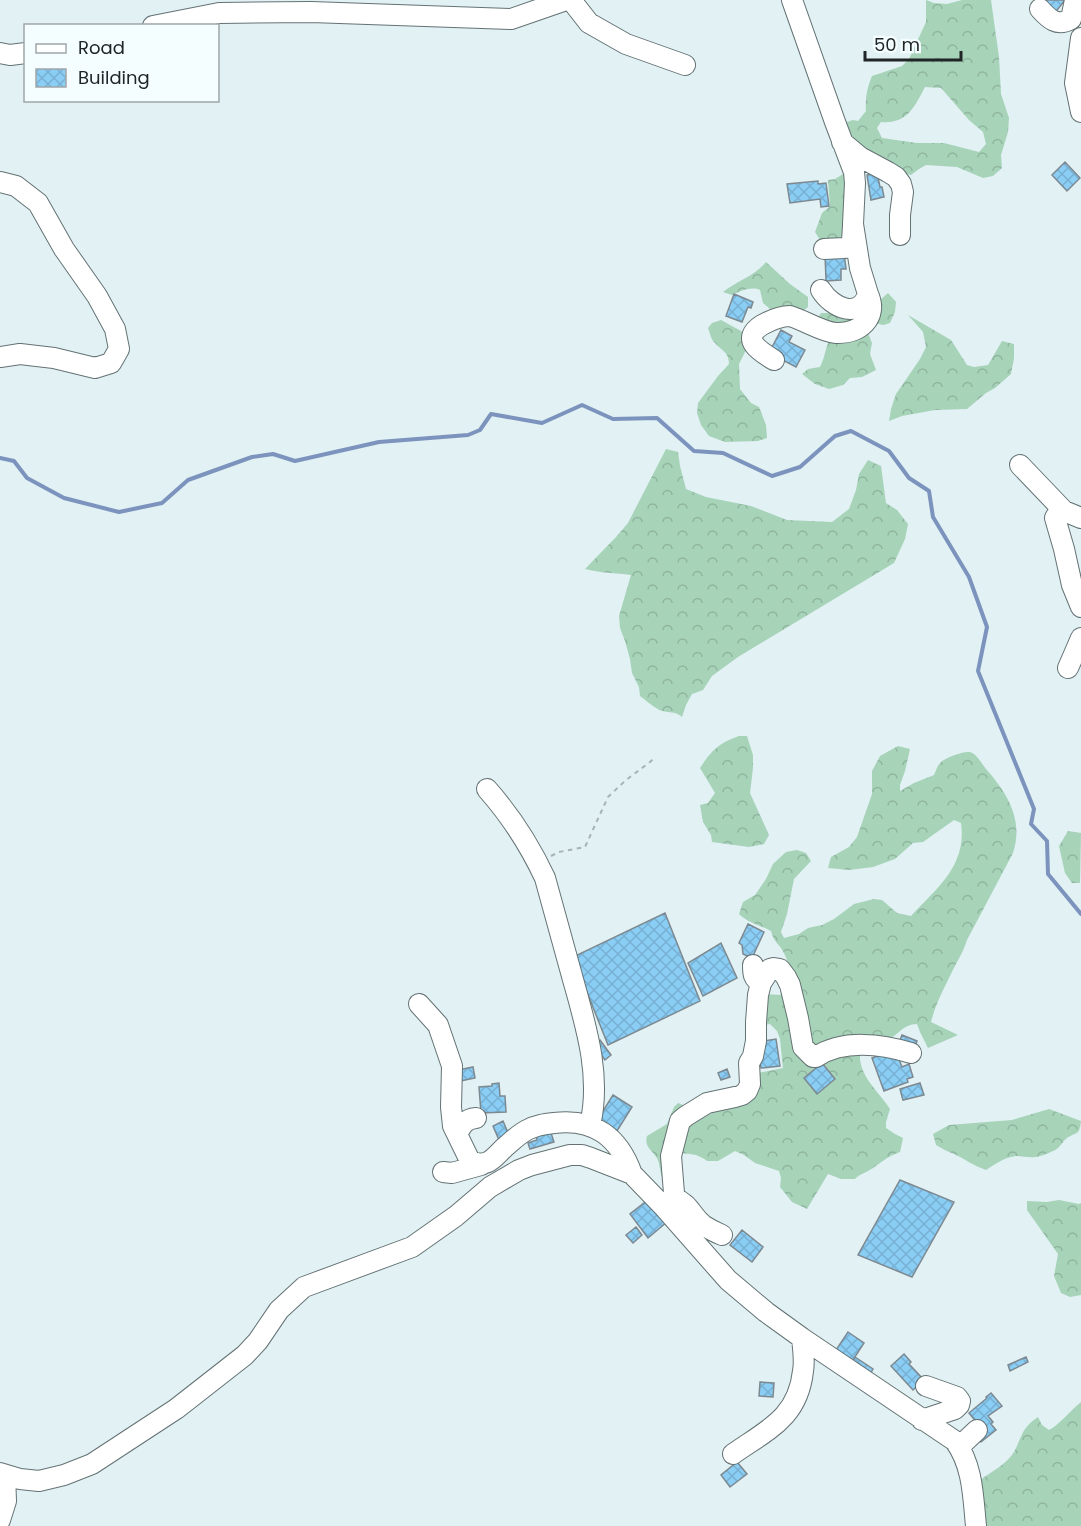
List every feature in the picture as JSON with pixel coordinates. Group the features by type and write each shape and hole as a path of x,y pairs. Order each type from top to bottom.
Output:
{"street":[{"path":"164,24 219,14 311,12 511,19 566,0"},
{"path":"571,0 589,23 626,44 685,65"},
{"path":"792,0 854,172 852,241 849,247 824,249"},
{"path":"1040,9 1048,18 1058,23 1065,22 1071,19 1075,0"},
{"path":"1081,38 1075,83 1081,112"},
{"path":"0,53 10,55 24,53"},
{"path":"842,142 860,157 896,177 901,184 903,192 900,235"},
{"path":"0,182 16,186 38,203 64,249 97,296 115,329 119,349 111,363 95,368 54,358 20,354 0,357"},
{"path":"774,360 754,346 752,338 758,328 768,322 783,316 790,316 834,333 847,332 868,321 872,312 872,303 860,268 853,224"},
{"path":"821,290 833,303 845,309 864,304 868,294"},
{"path":"1020,465 1073,515"},
{"path":"1073,515 1058,513 1055,518 1072,585 1081,608"},
{"path":"1068,668 1081,638"},
{"path":"487,789 538,862 545,878 588,1035 594,1105"},
{"path":"753,965 753,976 761,983"},
{"path":"667,1201 674,1193 671,1156 680,1121 706,1103 742,1095 747,1091 750,1083 750,1063 756,1041 758,995 761,983 770,969 780,969 790,985 803,1047 813,1057 826,1051 849,1046 891,1047 911,1053"},
{"path":"419,1004 438,1025 452,1066 453,1125 470,1161 481,1165"},
{"path":"559,1134 572,1132 584,1123 602,1093 607,1089"},
{"path":"457,1134 462,1124 476,1118"},
{"path":"443,1172 452,1173 481,1165 495,1158 503,1148 527,1130 563,1122 584,1123 612,1140 625,1157 632,1174"},
{"path":"0,1520 6,1501 2,1474 39,1481 64,1475 92,1464 176,1409 245,1355 258,1341 279,1310 304,1287 412,1247 456,1216 490,1187 519,1170 570,1155 582,1155 632,1174 667,1201 728,1280 766,1312 955,1441 963,1453 971,1476 976,1526"},
{"path":"667,1201 687,1205 701,1223 722,1235"},
{"path":"733,1454 782,1420 792,1407 800,1388 804,1369 802,1338"},
{"path":"922,1420 955,1409 960,1401 957,1397 926,1386"},
{"path":"959,1446 977,1430"}],"path":[{"path":"538,862 559,852 585,847 608,796 655,757"}],"green space":[{"path":"926,0 947,4 962,0 991,0 999,57 1001,94 1009,118 1008,132 1001,155 1002,168 993,176 983,178 957,167 926,165 911,175 901,172 883,164 845,131 847,122 858,121 866,111 867,93 872,76 902,66 909,59 926,22","holes":["925,87 941,88 969,120 983,132 986,144 979,152 944,143 917,143 882,138 877,128 881,122 897,120 909,113"]},
{"path":"843,174 846,177 843,236 830,241 820,240 815,232 822,213 830,206 828,180"},
{"path":"766,262 808,297 808,307 798,315 770,309 763,303 760,290 757,289 732,295 723,292 757,271"},
{"path":"888,293 896,302 890,323 883,325 871,322 868,333 872,343 870,354 876,370 862,377 850,378 843,385 829,389 815,384 802,374 808,369 820,367 830,339 816,321 821,313 836,313 877,303"},
{"path":"908,315 951,340 967,365 974,367 988,365 1002,341 1014,344 1011,374 967,409 935,410 902,416 889,421 896,394 926,347 923,332"},
{"path":"721,320 747,336 748,346 739,364 740,389 751,403 759,407 766,425 767,438 758,441 725,442 709,436 701,425 697,413 698,403 729,364 726,354 712,340 708,328 712,323"},
{"path":"666,449 678,452 686,489 706,497 751,506 787,520 832,522 849,509 859,474 868,460 881,466 886,503 897,510 908,524 905,539 894,563 738,657 712,676 703,690 692,694 682,717 659,710 640,696 620,628 619,616 631,575 585,569 628,523"},
{"path":"739,736 747,736 753,755 750,793 769,835 764,844 749,847 712,842 711,835 703,822 700,805 708,803 715,793 700,768 716,748"},
{"path":"898,746 910,749 900,791 934,775 939,764 945,759 963,753 972,753 1007,797 1012,807 1016,829 1013,853 967,940 942,992 931,1022 958,1035 928,1048 917,1024 904,1028 886,1040 865,1040 860,1057 861,1066 890,1109 886,1128 903,1138 900,1152 855,1179 841,1179 828,1174 807,1209 792,1202 780,1187 779,1171 755,1163 735,1151 718,1161 707,1161 692,1154 666,1154 665,1183 657,1158 646,1140 647,1136 667,1124 678,1103 698,1111 758,1073 783,1068 777,1031 770,1024 765,1025 766,994 779,995 796,990 792,974 784,953 771,931 750,922 739,914 743,902 755,895 773,864 786,852 797,850 806,853 811,861 794,879 781,932 784,938 822,925 854,904 874,899 882,900 897,913 911,916 940,886 955,864 962,838 961,823 954,820 923,842 913,843 895,859 873,867 849,870 828,868 831,857 849,847 857,837 872,794 872,771 880,756"},
{"path":"1068,831 1081,833 1080,883 1072,883 1065,873 1059,846"},
{"path":"1049,1109 1081,1121 1079,1131 1047,1154 1034,1157 1012,1157 986,1170 936,1145 933,1134 949,1125 1012,1120"},
{"path":"1059,1200 1081,1203 1081,1295 1070,1297 1061,1293 1054,1276 1058,1254 1027,1210 1027,1201"},
{"path":"1081,1402 1081,1526 981,1526 980,1480 1011,1456 1025,1429 1038,1417 1042,1425 1049,1430"}],"building":[{"path":"1045,0 1065,0 1054,14 1042,4"},
{"path":"1065,162 1080,178 1067,191 1052,175"},
{"path":"877,173 884,197 871,200 867,175"},
{"path":"818,181 818,184 826,183 829,206 821,207 820,199 790,203 787,184"},
{"path":"844,253 846,269 841,269 841,280 826,281 825,254"},
{"path":"734,294 753,302 751,308 748,307 742,322 726,316"},
{"path":"781,330 792,336 789,342 805,350 796,367 769,353"},
{"path":"665,913 700,1001 608,1045 573,957"},
{"path":"748,924 764,932 752,958 743,954 742,945 739,943"},
{"path":"721,943 737,978 703,996 688,963"},
{"path":"902,1035 917,1041 914,1049 899,1043"},
{"path":"776,1039 780,1066 761,1068 757,1042"},
{"path":"600,1040 611,1055 605,1060 594,1045"},
{"path":"895,1049 902,1067 909,1064 913,1077 907,1079 908,1082 884,1091 872,1058"},
{"path":"822,1063 835,1079 817,1094 804,1078"},
{"path":"473,1067 475,1078 460,1081 458,1070"},
{"path":"727,1069 730,1077 721,1080 718,1073"},
{"path":"499,1083 500,1096 505,1096 506,1112 481,1113 479,1087"},
{"path":"920,1083 924,1095 903,1100 900,1089"},
{"path":"613,1095 632,1107 617,1131 598,1119"},
{"path":"503,1121 509,1135 499,1140 493,1126"},
{"path":"550,1130 554,1142 530,1149 528,1143 537,1140 535,1134"},
{"path":"900,1180 954,1202 912,1277 858,1255"},
{"path":"649,1199 667,1222 648,1238 630,1214"},
{"path":"636,1227 642,1235 633,1243 626,1235"},
{"path":"742,1230 763,1247 752,1262 730,1245"},
{"path":"848,1332 864,1343 849,1366 832,1356"},
{"path":"904,1354 911,1362 909,1364 924,1380 913,1390 891,1366"},
{"path":"855,1357 873,1369 868,1378 849,1366"},
{"path":"1026,1357 1028,1362 1010,1371 1008,1365"},
{"path":"760,1382 774,1383 773,1397 759,1396"},
{"path":"991,1393 1002,1406 988,1416 996,1430 981,1442 976,1435 983,1430 969,1413"},
{"path":"737,1462 747,1474 730,1487 721,1475"}],"waterway":[{"path":"0,458 14,461 27,478 64,498 119,512 162,503 188,480 252,457 273,454 295,461 379,442 468,435 480,430 491,414 542,423 582,405 613,419 657,418 694,451 723,453 772,476 800,467 835,436 851,431 889,451 909,478 929,491 933,517 969,577 987,627 978,671 1034,809 1031,824 1047,841 1048,874 1081,914"}]}
